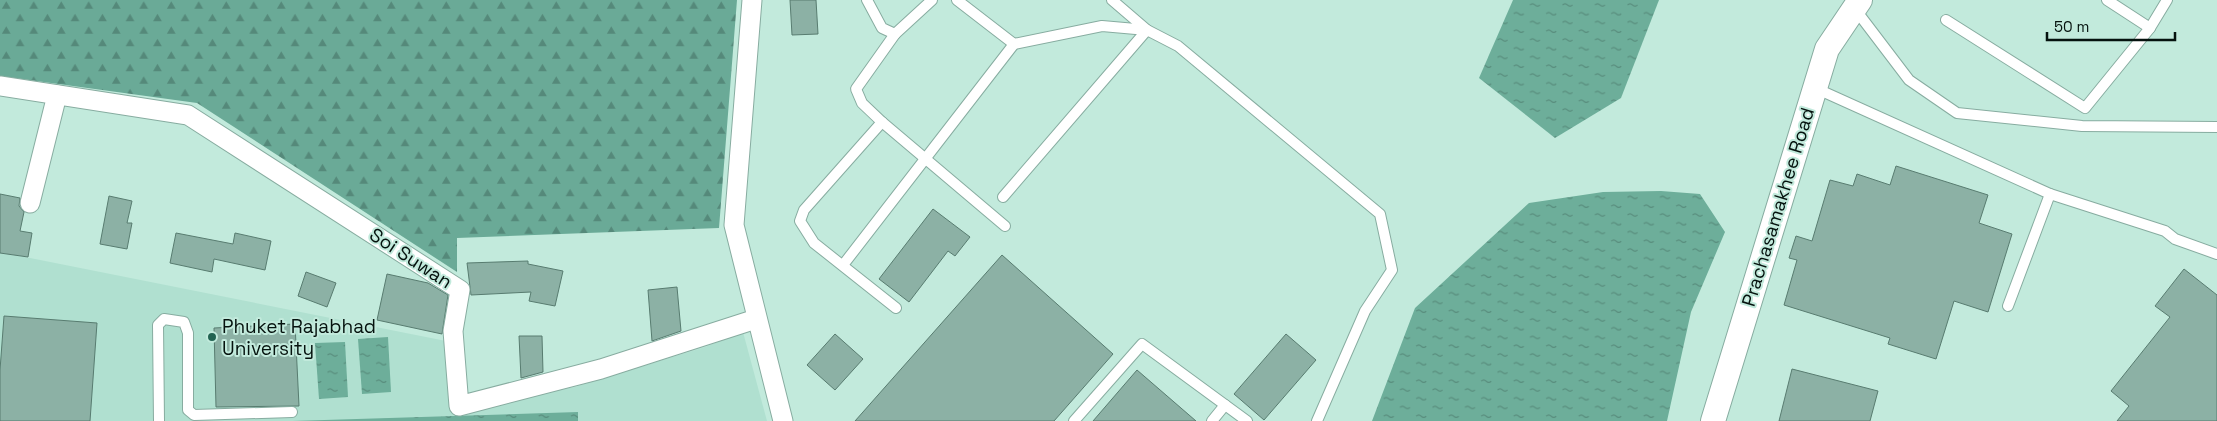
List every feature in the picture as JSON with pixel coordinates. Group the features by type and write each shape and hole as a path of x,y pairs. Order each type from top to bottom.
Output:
{"street":[{"path":"752,0 734,225 783,421"},
{"name":"Prachasamakhee Road","path":"1713,421 1827,49 1857,4"},
{"name":"Soi Suwan","path":"0,86 188,115 460,290 453,331 459,406 602,369 756,319"},
{"path":"30,203 56,94"}],"lane":[{"path":"866,0 882,28 894,34"},
{"path":"932,0 894,34 856,89 862,103 882,122 1006,226"},
{"path":"957,0 1014,44"},
{"path":"1112,0 1147,30 1178,46 1380,214 1392,270 1364,311 1316,421"},
{"path":"2107,0 2150,28"},
{"path":"1946,20 2085,108 2150,28 2168,0"},
{"path":"1857,4 1909,80 1957,113 2082,126 2217,127"},
{"path":"844,265 1014,44 1102,26 1147,30"},
{"path":"1003,196 1147,30"},
{"path":"1815,88 2050,194 2165,231 2175,239 2217,254"},
{"path":"882,122 800,216 800,221 805,232 814,243 896,308"},
{"path":"2008,306 2050,194"},
{"path":"160,421 158,325 164,319 184,322 188,333 188,410 194,416 292,412"},
{"path":"1074,421 1142,344 1247,421"},
{"path":"1212,421 1226,405"}],"shaded area":[{"name":"Phuket Rajabhad University","path":"0,252 446,341 453,410 575,387 705,347 743,332 767,421 0,421"}],"green space":[{"path":"0,0 737,0 719,228 457,238 457,272 197,103 0,76"}],"water":[{"path":"1513,0 1659,0 1621,98 1555,138 1479,78"},
{"path":"1661,191 1700,194 1725,232 1691,312 1667,421 1372,421 1415,308 1529,203 1603,192"},
{"path":"388,337 391,392 362,394 358,339"},
{"path":"345,342 348,397 319,399 315,343"},
{"path":"578,412 578,421 292,421"}],"building":[{"path":"790,0 816,0 818,34 792,35"},
{"path":"1896,166 1988,195 1979,223 2012,234 1988,312 1954,301 1936,359 1888,344 1890,338 1784,305 1797,260 1789,258 1796,236 1812,241 1830,180 1853,186 1857,174 1890,185"},
{"path":"0,194 20,198 19,206 24,212 20,231 32,233 28,257 0,253"},
{"path":"109,196 132,201 127,223 132,223 127,249 100,244"},
{"path":"933,209 970,237 955,256 948,251 909,302 879,279"},
{"path":"176,233 233,244 235,233 271,241 265,270 214,259 212,272 170,263"},
{"path":"1002,255 1113,354 1054,421 855,421"},
{"path":"528,261 528,264 563,271 555,306 529,301 531,292 471,295 467,263"},
{"path":"2184,269 2217,295 2217,421 2117,421 2129,406 2111,391 2170,317 2155,306"},
{"path":"306,272 336,283 327,307 298,296"},
{"path":"387,274 428,283 448,295 442,334 377,320"},
{"path":"677,287 681,331 652,341 648,290"},
{"path":"4,316 97,323 90,421 0,421 0,370"},
{"path":"295,324 299,406 216,407 214,328"},
{"path":"835,334 863,359 835,390 807,365"},
{"path":"1286,334 1316,360 1264,420 1234,394"},
{"path":"519,336 542,336 543,372 521,378"},
{"path":"1792,369 1878,391 1870,421 1779,421"},
{"path":"1137,370 1196,421 1093,421"}],"place":[{"name":"Phuket Rajabhad University","path":"212,337"}]}
